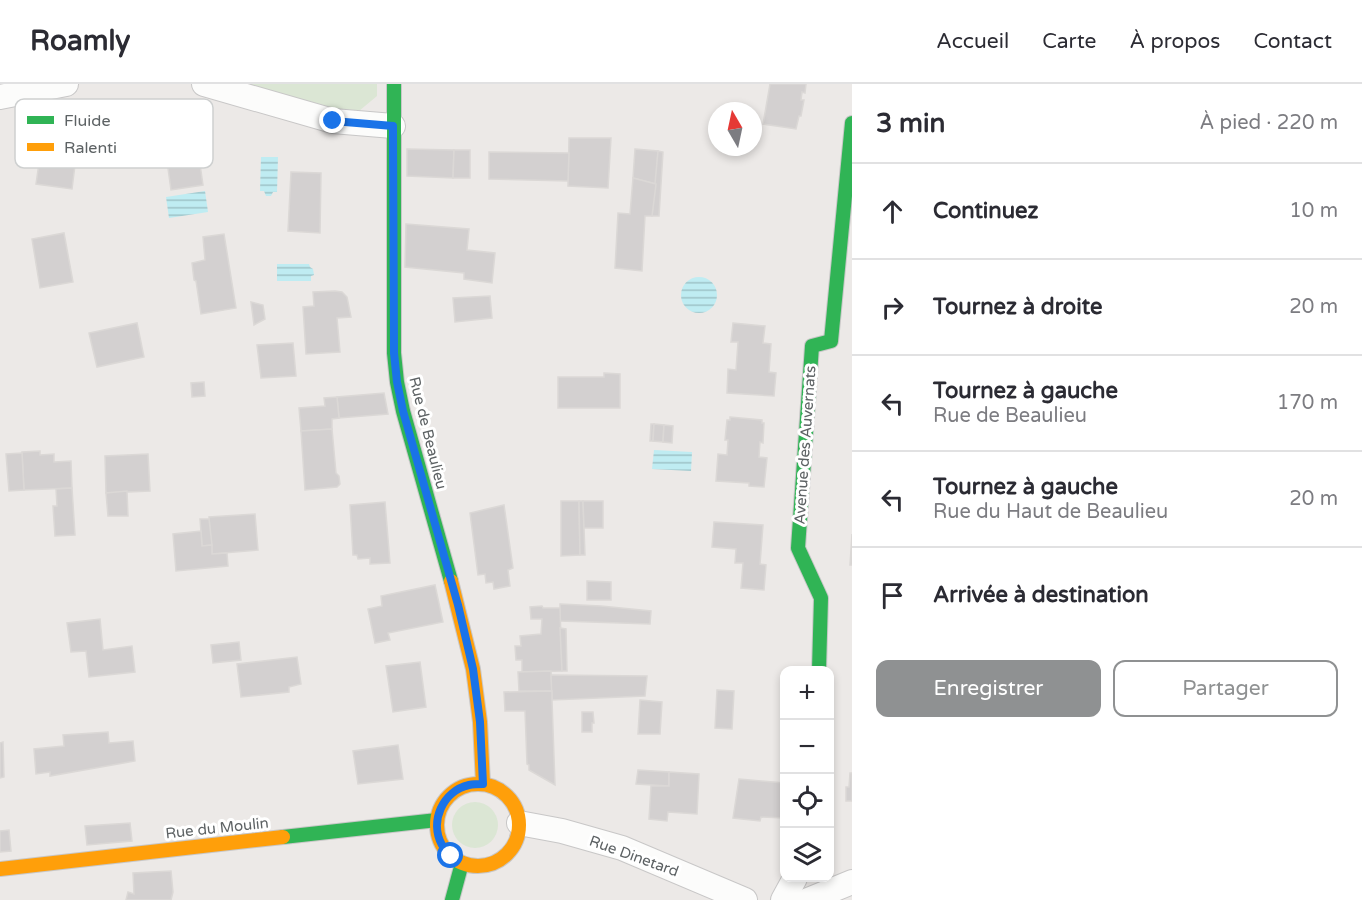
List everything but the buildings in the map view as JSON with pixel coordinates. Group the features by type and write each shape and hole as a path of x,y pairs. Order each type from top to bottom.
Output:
{"street":[{"path":"0,97 66,84"},
{"path":"204,84 333,121 393,126"},
{"name":"Rue de Beaulieu","path":"394,84 394,353 397,382 403,411 458,605 473,669 480,722 483,784"},
{"name":"Avenue des Auvernats","path":"819,666 821,598 798,548 812,346 831,341 852,123"},
{"path":"483,784 497,789 508,797 516,809 519,823 517,837 511,849 501,858 489,864 475,866 451,856 442,845 437,820 448,797 458,789 483,784"},
{"name":"Rue du Moulin","path":"0,869 437,820"},
{"name":"Rue Dinetard","path":"519,823 562,831 622,848 745,900"},
{"path":"452,900 462,862"},
{"path":"783,900 793,882"},
{"path":"808,900 852,882"}],"green space":[{"path":"238,84 377,84 377,96 359,111 332,111"},
{"path":"475,802 484,803 492,808 497,816 497,834 492,842 484,847 475,848 466,847 458,842 453,834 452,825 453,816 458,808 466,803"}],"water":[{"path":"261,157 278,157 277,192 273,192 271,196 266,196 264,191 260,191"},
{"path":"205,191 208,212 169,218 166,197"},
{"path":"277,264 309,264 314,275 311,276 311,281 277,281"},
{"path":"699,277 712,282 717,295 712,308 699,313 686,308 681,295 686,282"},
{"path":"654,450 692,452 691,471 652,469"}],"traffic: fast":[{"path":"394,84 394,353 397,382 403,411 451,581"},
{"path":"819,666 821,598 798,548 812,346 831,341 852,123"},
{"path":"283,837 437,820"},
{"path":"452,900 462,863"}],"traffic: slow":[{"path":"451,581 473,669 480,722 483,784"},
{"path":"478,784 494,788 507,796 515,809 519,825 515,841 507,854 494,862 478,866 462,862 449,854 441,841 437,825 441,809 449,796 462,788 478,784"},
{"path":"0,869 283,837"}],"route":[{"path":"333,121 393,126 394,353 397,382 403,411 458,605 473,669 480,722 483,784 458,789 448,797 437,820 442,845 451,856"}]}
